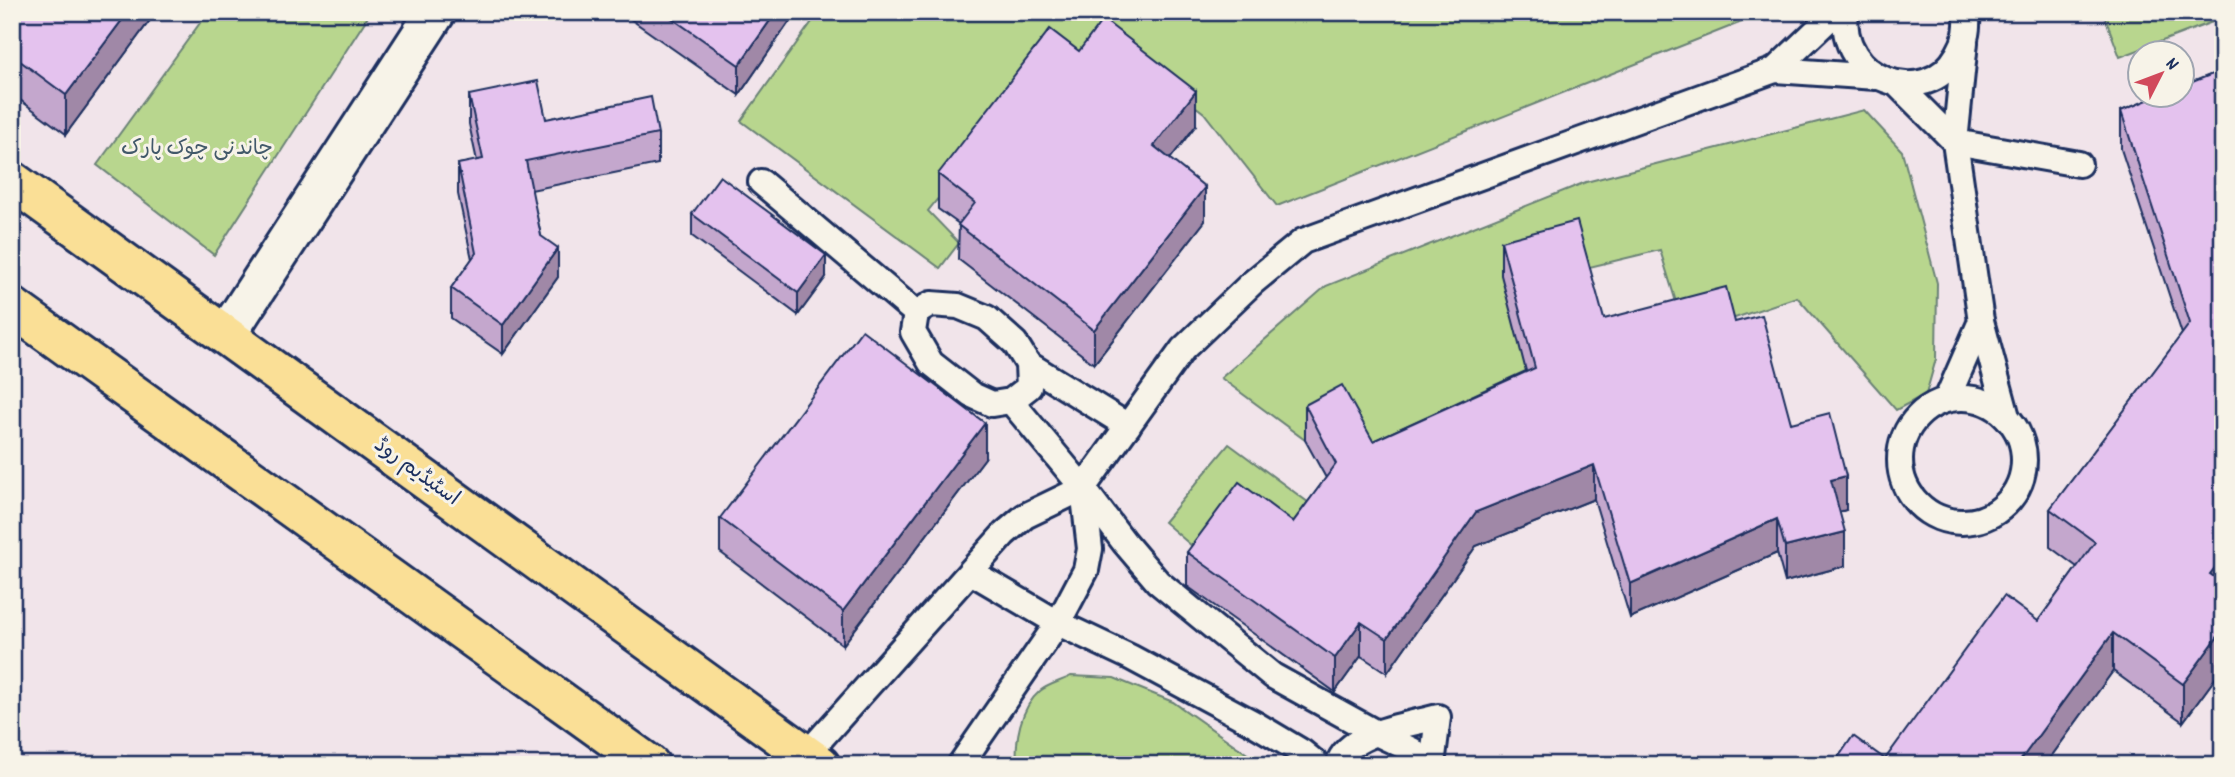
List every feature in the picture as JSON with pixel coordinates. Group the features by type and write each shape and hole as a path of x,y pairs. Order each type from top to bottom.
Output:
{"main road":[{"name":"اسٹیڈیم روڈ","path":"12,181 813,760"},
{"path":"12,307 650,765"}],"street":[{"path":"226,335 436,12"}],"lane":[{"path":"813,760 1004,534 1025,516 1083,488 1183,349 1252,283 1303,241 1775,70 1836,12"},
{"path":"1846,12 1844,24 1849,45 1860,63 1886,80 1955,142 2079,164"},
{"path":"1966,12 1968,21 1955,142 1981,321 2007,417 2019,435 2025,457 2022,479 2012,498 1996,513 1976,522 1954,523 1934,516 1916,503 1904,485 1899,464 1902,442 1911,422 1927,408 1947,399 1969,398 1990,405 2007,417"},
{"path":"1775,70 1919,83 1938,76 1954,61 1965,43"},
{"path":"761,182 916,313"},
{"path":"916,313 931,304 958,306 987,318 1015,343 1028,364 1128,426"},
{"path":"916,313 913,332 931,363 972,395 992,404 1011,401 1029,387 1028,364"},
{"path":"1947,399 1981,321"},
{"path":"1011,401 1158,582 1273,677 1412,750 1423,765"},
{"path":"960,765 1058,624 1086,570 1090,549 1083,488"},
{"path":"971,572 1058,624 1130,657 1255,724 1302,752 1318,765"},
{"path":"1338,765 1340,757 1361,739 1438,717 1432,765"}],"green space":[{"name":"چاندنی چوک پارک","path":"208,12 371,12 214,255 97,165"},
{"path":"819,12 1767,12 1277,206 1204,113 1100,32 1076,69 1052,55 928,211 959,243 940,268 741,121"},
{"path":"2103,12 2223,12 2223,18 2170,38 2126,38 2126,55 2120,57"},
{"path":"1864,110 1902,151 1937,283 1936,359 1926,394 1896,410 1797,297 1726,321 1685,331 1660,250 1581,269 1535,402 1373,476 1342,420 1305,440 1221,378 1326,286 1586,182"},
{"path":"1229,444 1324,514 1207,559 1164,522"},
{"path":"1071,676 1114,678 1173,702 1263,765 1017,765 1018,735 1028,706 1043,689"}],"building":[{"path":"12,12 128,12 66,95 12,55"},
{"path":"663,12 776,12 739,65"},
{"path":"1103,19 1196,91 1154,146 1205,187 1094,330 958,225 975,203 938,174 1050,29 1079,51"},
{"path":"2223,70 2223,557 2210,574 2223,583 2223,632 2183,684 2113,633 2017,765 1833,765 1853,736 1885,759 2004,596 2038,621 2095,542 2050,509 2190,323 2121,111 2128,108 2196,108 2196,81"},
{"path":"538,81 546,119 651,97 658,134 526,161 541,236 558,248 503,325 451,288 476,253 458,164 483,159 469,95"},
{"path":"720,176 826,255 798,293 692,214"},
{"path":"1577,221 1604,319 1726,287 1735,322 1762,315 1791,423 1830,413 1846,476 1831,480 1845,532 1785,547 1777,519 1630,584 1594,465 1476,512 1387,639 1361,622 1335,658 1187,552 1239,482 1293,522 1336,464 1305,405 1342,385 1373,441 1535,368 1501,241"},
{"path":"862,330 985,423 843,611 720,518"}]}
